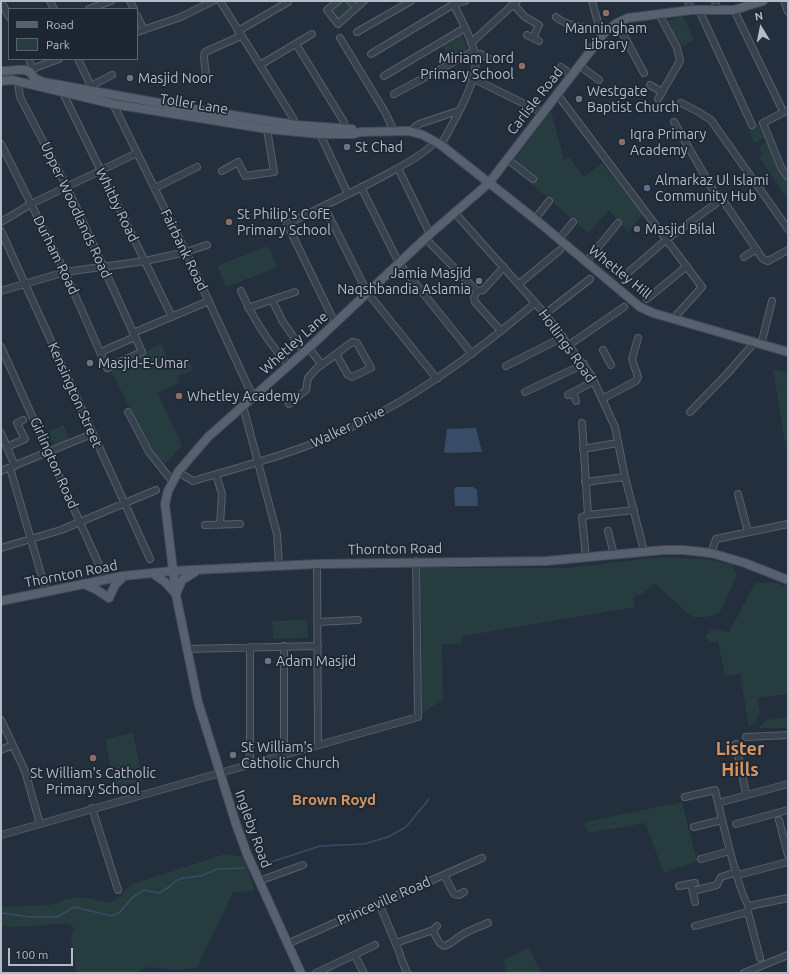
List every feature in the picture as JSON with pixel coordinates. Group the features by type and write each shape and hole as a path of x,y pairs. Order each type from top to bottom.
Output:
{"main road":[{"name":"Carlisle Road","path":"489,183 580,66 602,35 617,23 628,18 695,10 734,10 760,2"},
{"name":"Toller Lane","path":"1,71 25,69 43,82 64,90 113,104 156,107"},
{"path":"21,83 31,82 32,73"},
{"name":"Toller Lane","path":"1,81 7,80 64,90 91,88 156,107 267,129 297,129"},
{"path":"113,104 114,94"},
{"name":"Toller Lane","path":"187,113 320,131 413,132 438,143 489,183"},
{"name":"Whetley Lane","path":"172,571 165,504 172,481 178,472 208,437 306,350 427,236 489,183"},
{"name":"Whetley Hill","path":"489,183 535,219 640,307 653,313 758,344 787,350"},
{"name":"Thornton Road","path":"2,598 123,576 172,571 416,561 542,561 586,558 644,551 684,550 711,553 745,563 788,580"},
{"path":"152,574 160,578 176,594 182,580 197,570"},
{"name":"Ingleby Road","path":"172,571 186,649 198,702 236,824 259,881 301,973"},
{"path":"82,584 97,590 109,598 115,585 123,576"}],"street":[{"path":"1,1 8,15"},
{"path":"91,6 111,1"},
{"path":"138,32 181,17 211,1"},
{"path":"220,1 293,118 297,129"},
{"path":"338,1 326,10 338,24 364,1"},
{"path":"350,1 356,8"},
{"path":"357,32 411,1"},
{"path":"371,54 453,2 465,1"},
{"path":"592,1 602,35"},
{"path":"688,1 695,10 752,125"},
{"path":"715,1 717,10"},
{"path":"784,1 788,12"},
{"path":"206,76 204,53 240,33 288,2"},
{"path":"335,323 288,224 398,168 438,143 458,110 472,78 476,62 475,53 453,2"},
{"path":"471,43 515,3 525,17 539,26 533,38"},
{"path":"734,10 781,107"},
{"path":"658,99 680,61 677,48 659,14"},
{"path":"556,17 562,22 592,29 599,27"},
{"path":"138,18 144,30"},
{"path":"617,23 644,73"},
{"path":"384,76 465,28"},
{"path":"260,66 312,34"},
{"path":"340,38 388,118 394,131"},
{"path":"296,44 344,122 347,132"},
{"path":"394,94 475,53 481,54 491,60"},
{"path":"29,60 32,73 57,60"},
{"path":"78,60 91,88 112,75"},
{"path":"580,66 599,80"},
{"path":"561,67 572,75"},
{"path":"472,78 543,113"},
{"name":"Upper Woodlands Road","path":"21,83 20,97 67,187 142,352 107,368"},
{"path":"650,85 662,92"},
{"name":"Whitby Road","path":"64,90 100,170 172,317"},
{"path":"558,94 702,287 674,318"},
{"path":"681,103 698,111 711,120 788,229"},
{"name":"Fairbank Road","path":"113,104 186,252 253,397"},
{"path":"413,132 417,125 458,110"},
{"path":"787,176 781,167 764,123 788,110"},
{"path":"674,122 713,190 722,199 763,259 768,261 788,250"},
{"path":"222,171 238,162 245,176 274,172 267,129"},
{"path":"320,131 348,194"},
{"name":"Durham Road","path":"1,144 65,272 107,368"},
{"path":"1,222 31,204 137,153"},
{"path":"507,159 533,179"},
{"path":"154,188 197,166"},
{"path":"398,168 427,236 476,292"},
{"path":"361,187 399,263 472,354"},
{"path":"630,271 667,239 722,199"},
{"path":"535,219 549,201"},
{"path":"324,206 367,292 437,379"},
{"name":"Hollings Road","path":"454,212 545,314 584,364 594,381 614,426 625,477 644,551"},
{"path":"559,240 573,222"},
{"path":"586,262 618,223"},
{"name":"Kensington Street","path":"1,231 150,559"},
{"path":"1,291 65,272 145,261 186,252 207,245"},
{"path":"744,257 756,249"},
{"path":"519,284 560,250"},
{"path":"647,299 687,266"},
{"path":"476,292 483,290 504,267"},
{"path":"545,314 590,279"},
{"path":"241,290 248,308 267,341 288,366"},
{"path":"248,308 295,292"},
{"path":"476,292 474,298 475,302 501,331"},
{"path":"272,300 283,322 306,350 321,364"},
{"path":"101,352 172,317 209,301"},
{"path":"690,412 758,344 772,301"},
{"name":"Walker Drive","path":"178,472 193,481 294,451 369,419 437,379 472,354 535,303"},
{"path":"569,345 624,307"},
{"path":"506,366 563,337"},
{"path":"602,399 636,382 638,377 632,359 638,338"},
{"path":"289,404 306,390 308,378 321,364 352,342 357,343 371,368 352,377 348,375 336,354"},
{"name":"Girlington Road","path":"1,347 49,451 101,569 104,580"},
{"path":"603,350 611,365"},
{"path":"525,392 584,364"},
{"path":"576,401 570,393 594,381"},
{"path":"243,406 277,534 279,566"},
{"path":"128,412 149,452 172,481"},
{"path":"7,448 25,439 18,423 23,420"},
{"path":"582,423 588,515"},
{"path":"1,433 7,448 30,540 46,591"},
{"path":"1,471 92,434"},
{"path":"583,449 617,443"},
{"path":"216,474 222,494 220,524"},
{"path":"585,482 625,477"},
{"path":"1,548 30,540 80,522 156,490"},
{"path":"738,494 748,532"},
{"path":"586,558 582,517 634,510"},
{"path":"205,525 240,524"},
{"path":"711,553 716,539 788,524"},
{"path":"608,531 614,554"},
{"path":"1,835 92,808 418,717 416,561"},
{"path":"317,564 318,745"},
{"path":"317,622 358,620"},
{"path":"284,646 284,755"},
{"path":"186,649 318,646"},
{"path":"250,647 250,765"},
{"path":"1,720 25,771 40,824"},
{"path":"746,737 788,735"},
{"path":"736,744 746,794"},
{"path":"1,750 12,745"},
{"path":"718,803 746,794 788,784"},
{"path":"685,797 715,790 730,851 748,909 760,958"},
{"path":"92,808 118,890"},
{"path":"736,824 778,816 788,810"},
{"path":"778,816 788,855"},
{"path":"694,827 722,820"},
{"path":"701,859 730,851"},
{"name":"Princeville Road","path":"287,944 482,858"},
{"path":"693,891 717,885 721,877 788,862"},
{"path":"259,881 303,865"},
{"path":"444,875 454,894 459,895 464,892"},
{"path":"679,886 693,883 695,902"},
{"path":"695,926 788,898"},
{"path":"379,903 407,973"},
{"path":"396,943 435,928 437,941 446,946 455,942 463,934 488,923"},
{"path":"316,973 375,946"},
{"path":"744,973 788,955"},
{"path":"355,956 364,973"}],"green space":[{"path":"338,1 364,1 338,24 327,10"},
{"path":"683,16 694,40 679,48 667,21"},
{"path":"461,34 468,50 450,60 442,45"},
{"path":"551,111 564,160 569,157 584,177 602,163 643,214 628,232 609,210 588,233 532,184 537,177 514,160"},
{"path":"758,124 765,138 754,143 749,131"},
{"path":"767,142 776,166 788,179 788,199 759,158 763,154 758,147"},
{"path":"268,246 278,267 226,287 217,266"},
{"path":"161,344 174,370 190,363 193,370 177,377 180,382 158,393 182,446 165,464 154,453 110,370"},
{"path":"773,369 788,373 788,461"},
{"path":"63,425 69,440 55,445 53,444 48,432"},
{"path":"658,557 705,559 732,565 737,575 720,612 707,617 692,617 654,583 644,593 633,597 635,607 463,636 461,644 442,644 443,699 422,714 421,568 568,568"},
{"path":"773,582 788,587 788,694 757,698 760,711 755,723 749,726 740,674 725,676 718,641 711,643 705,637 712,629 729,632 755,583"},
{"path":"307,620 308,638 273,639 272,621"},
{"path":"788,717 788,728 759,728 766,720"},
{"path":"133,733 143,781 115,787 105,739"},
{"path":"682,802 697,861 664,873 645,823 588,833 584,822"},
{"path":"225,854 244,857 255,891 233,892 197,968 178,970 151,967 137,973 77,973 71,937 74,928 69,923 16,927 1,926 1,907 49,905 68,899 82,897 110,903 123,894 130,885"},
{"path":"529,948 541,973 507,973 503,960"}],"water":[{"path":"476,428 482,452 444,453 447,429"},
{"path":"457,487 473,487 477,490 478,506 455,506 454,489"}],"waterway":[{"path":"268,863 320,846 364,844 388,837 406,827 429,799"},
{"path":"1,913 30,917 57,917 74,907 112,916 120,912 133,897 144,890 159,893 177,880 200,876 218,869 245,868"}],"place":[{"name":"Manningham Library","path":"606,13"},
{"name":"Miriam Lord Primary School","path":"522,66"},
{"name":"Masjid Noor","path":"130,78"},
{"name":"Westgate Baptist Church","path":"579,99"},
{"name":"Iqra Primary Academy","path":"622,142"},
{"name":"St Chad","path":"347,147"},
{"name":"Almarkaz Ul Islami Community Hub","path":"647,188"},
{"name":"St Philip's CofE Primary School","path":"229,222"},
{"name":"Masjid Bilal","path":"637,229"},
{"name":"Jamia Masjid Naqshbandia Aslamia","path":"479,281"},
{"name":"Masjid-E-Umar","path":"90,363"},
{"name":"Whetley Academy","path":"179,396"},
{"name":"Adam Masjid","path":"268,661"},
{"name":"St William's Catholic Church","path":"233,755"},
{"name":"St William's Catholic Primary School","path":"93,758"}],"district":[{"name":"Lister Hills","path":"740,759"},
{"name":"Brown Royd","path":"334,800"}]}
